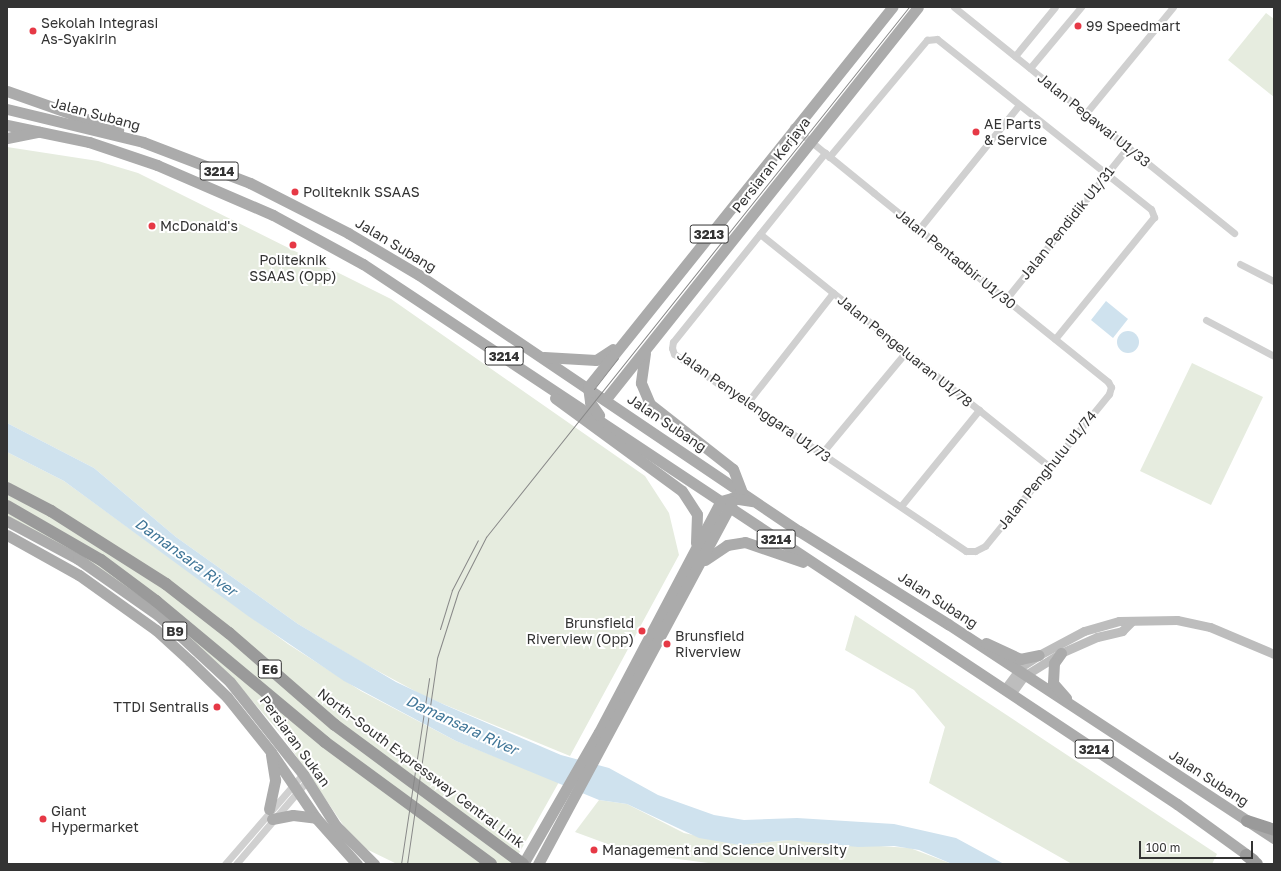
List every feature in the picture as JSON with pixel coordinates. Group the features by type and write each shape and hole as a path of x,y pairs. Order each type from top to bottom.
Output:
{"highway":[{"name":"North–South Expressway Central Link","path":"7,488 51,511 166,584 229,633 335,725 523,864"},
{"name":"E6","path":"7,506 101,560 156,601 325,742 491,864"},
{"path":"1247,821 1274,830"},
{"path":"1246,855 1258,864"}],"main road":[{"name":"Persiaran Kerjaya","path":"588,388 793,127 892,7"},
{"name":"Persiaran Kerjaya","path":"605,400 918,7"},
{"path":"7,91 97,120 143,142"},
{"name":"Jalan Subang","path":"7,109 143,142 250,184 348,233 542,357 724,480 735,499 754,501 948,624 1092,721 1274,838"},
{"name":"Jalan Subang","path":"7,125 43,131 123,153 273,215 393,282 721,501"},
{"path":"7,138 43,131"},
{"path":"542,357 596,360 625,340"},
{"path":"538,864 561,811 702,564 735,499 734,468 650,404 641,383 641,362 648,345"},
{"path":"545,383 565,406 682,491 697,514 695,548"},
{"path":"588,388 590,402 610,427"},
{"path":"564,396 590,402 605,400"},
{"path":"604,734 695,548 721,501 735,499"},
{"name":"3214","path":"735,499 821,569 1177,804 1246,855"},
{"name":"Persiaran Sukan","path":"7,521 78,559 158,615 230,682 305,777 336,826 374,864"},
{"name":"Persiaran Sukan","path":"7,535 78,575 156,630 227,697 271,752 316,818 357,864"},
{"path":"702,564 727,545 745,542 821,569"},
{"path":"948,624 1020,659 1039,655"},
{"path":"1061,653 1054,664 1052,683 1092,721"},
{"path":"271,752 275,780 271,814 316,818"},
{"path":"523,864 561,811"}],"street":[{"name":"Jalan Pegawai U1/33","path":"955,7 1234,232"},
{"path":"1015,56 1055,7"},
{"path":"1030,68 1080,7"},
{"path":"1086,113 1173,7"},
{"path":"827,155 927,40 937,40 1151,209 1154,217 1055,339"},
{"path":"919,229 1019,104"},
{"name":"Jalan Pentadbir U1/30","path":"793,127 1108,382 1109,394"},
{"name":"Jalan Pendidik U1/31","path":"1006,299 1128,147"},
{"name":"Jalan Penyelenggara U1/73","path":"827,155 760,234 673,342 672,348 674,354 966,551 985,546"},
{"name":"Jalan Pengeluaran U1/78","path":"760,234 1050,467"},
{"path":"1240,264 1274,281"},
{"path":"747,403 833,293"},
{"path":"1206,320 1274,356"},
{"path":"822,453 906,352"},
{"name":"Jalan Penghulu U1/74","path":"985,546 1109,394"},
{"path":"900,506 978,410"},
{"path":"1007,692 1039,655 1084,631 1119,621 1132,622 1177,620 1210,627 1274,654"},
{"path":"1021,674 1061,653 1097,637 1122,631 1132,622"},
{"path":"225,864 295,786 305,777"},
{"path":"236,864 271,814 295,786"}],"shaded area":[{"path":"1266,13 1274,19 1274,97 1228,60"},
{"path":"7,147 98,161 138,173 391,299 645,476 669,513 679,555 570,756 426,697 363,663 298,624 176,537 94,468 7,423"},
{"path":"1192,363 1263,397 1211,505 1140,471"},
{"path":"7,452 64,481 288,644 361,691 456,741 559,782 513,864 397,864 356,844 282,735 241,688 157,619 7,517"},
{"path":"855,615 1217,854 1212,864 1072,864 929,783 945,727 914,690 845,650"},
{"path":"599,800 627,804 684,833 740,845 788,840 910,848 952,864 716,864 632,853 575,832"}],"water":[{"path":"1106,301 1128,319 1113,338 1091,320"},
{"path":"1128,331 1136,334 1139,342 1136,350 1128,353 1120,350 1117,342 1120,334"},
{"name":"Damansara River","path":"7,423 94,468 176,537 298,624 396,682 445,705 561,755 609,768 658,795 714,815 744,820 797,818 894,824 956,838 1004,864 952,864 919,850 894,846 858,847 788,840 740,845 699,838 627,804 599,800 456,741 344,681 248,616 64,481 7,452"}],"tram line":[{"path":"407,864 437,658 458,592 486,537 909,7"},
{"path":"594,389 618,358"},
{"path":"440,629 452,590 478,540"},
{"path":"401,864 429,678"}],"place":[{"name":"99 Speedmart","path":"1078,26"},
{"name":"Sekolah Integrasi As-Syakirin","path":"33,31"},
{"name":"AE Parts & Service","path":"976,132"},
{"name":"Politeknik SSAAS","path":"295,192"},
{"name":"McDonald's","path":"152,226"},
{"name":"Politeknik SSAAS (Opp)","path":"293,245"},
{"name":"Brunsfield Riverview (Opp)","path":"642,631"},
{"name":"Brunsfield Riverview","path":"667,644"},
{"name":"TTDI Sentralis","path":"217,707"},
{"name":"Giant Hypermarket","path":"43,819"},
{"name":"Management and Science University","path":"594,850"}]}
